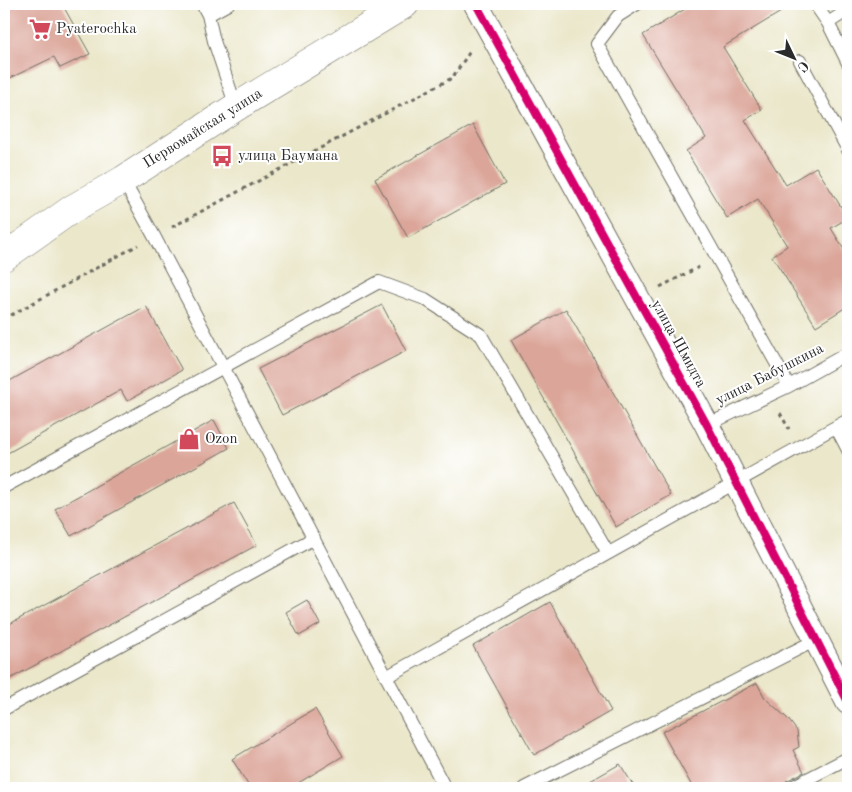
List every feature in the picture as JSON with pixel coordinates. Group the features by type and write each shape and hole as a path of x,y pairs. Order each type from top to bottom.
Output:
{"main road":[{"name":"Первомайская улица","path":"4,257 72,209 123,180 236,107 405,4"}],"street":[{"name":"улица Шмидта","path":"476,4 707,425 848,702"}],"lane":[{"path":"228,4 205,9 236,107"},
{"path":"637,4 618,16 597,44 789,386"},
{"path":"815,4 828,23 848,63"},
{"path":"828,23 848,10"},
{"path":"800,61 848,150"},
{"path":"123,180 445,788"},
{"path":"4,487 379,282 425,299 481,335 608,553"},
{"name":"улица Бабушкина","path":"707,425 789,386 848,353"},
{"path":"386,677 848,420"},
{"path":"836,427 848,450"},
{"path":"4,709 314,538"},
{"path":"524,788 816,640"},
{"path":"790,788 848,758"}],"path":[{"path":"4,319 154,236 452,78 488,26"},
{"path":"637,299 717,258"},
{"path":"770,395 799,447"}],"building":[{"name":"Pyaterochka","path":"4,4 62,4 90,54 60,68 54,57 4,81"},
{"path":"693,4 794,4 723,47 762,110 745,120 786,185 816,167 848,218 831,228 848,256 848,306 816,326 772,256 787,246 758,199 727,218 686,151 706,138 643,35"},
{"path":"473,125 505,184 408,238 375,179"},
{"path":"382,305 406,351 282,415 258,369"},
{"path":"146,306 182,370 127,401 121,390 4,455 4,384"},
{"path":"566,309 671,495 616,527 511,340"},
{"path":"214,420 229,448 71,536 55,509"},
{"path":"234,503 257,545 4,682 4,627"},
{"path":"307,600 320,624 299,636 286,612"},
{"path":"550,602 611,711 534,755 473,646"},
{"path":"757,683 765,698 788,719 797,731 799,747 793,750 804,772 786,781 782,788 693,788 662,732"},
{"path":"315,709 343,756 290,788 250,788 232,759"},
{"path":"620,764 635,788 578,788"}],"cycle path":[{"path":"476,4 707,425 848,702"}],"place":[{"name":"Pyaterochka","path":"40,29"},
{"name":"улица Баумана","path":"222,156"},
{"name":"Ozon","path":"189,439"}]}
